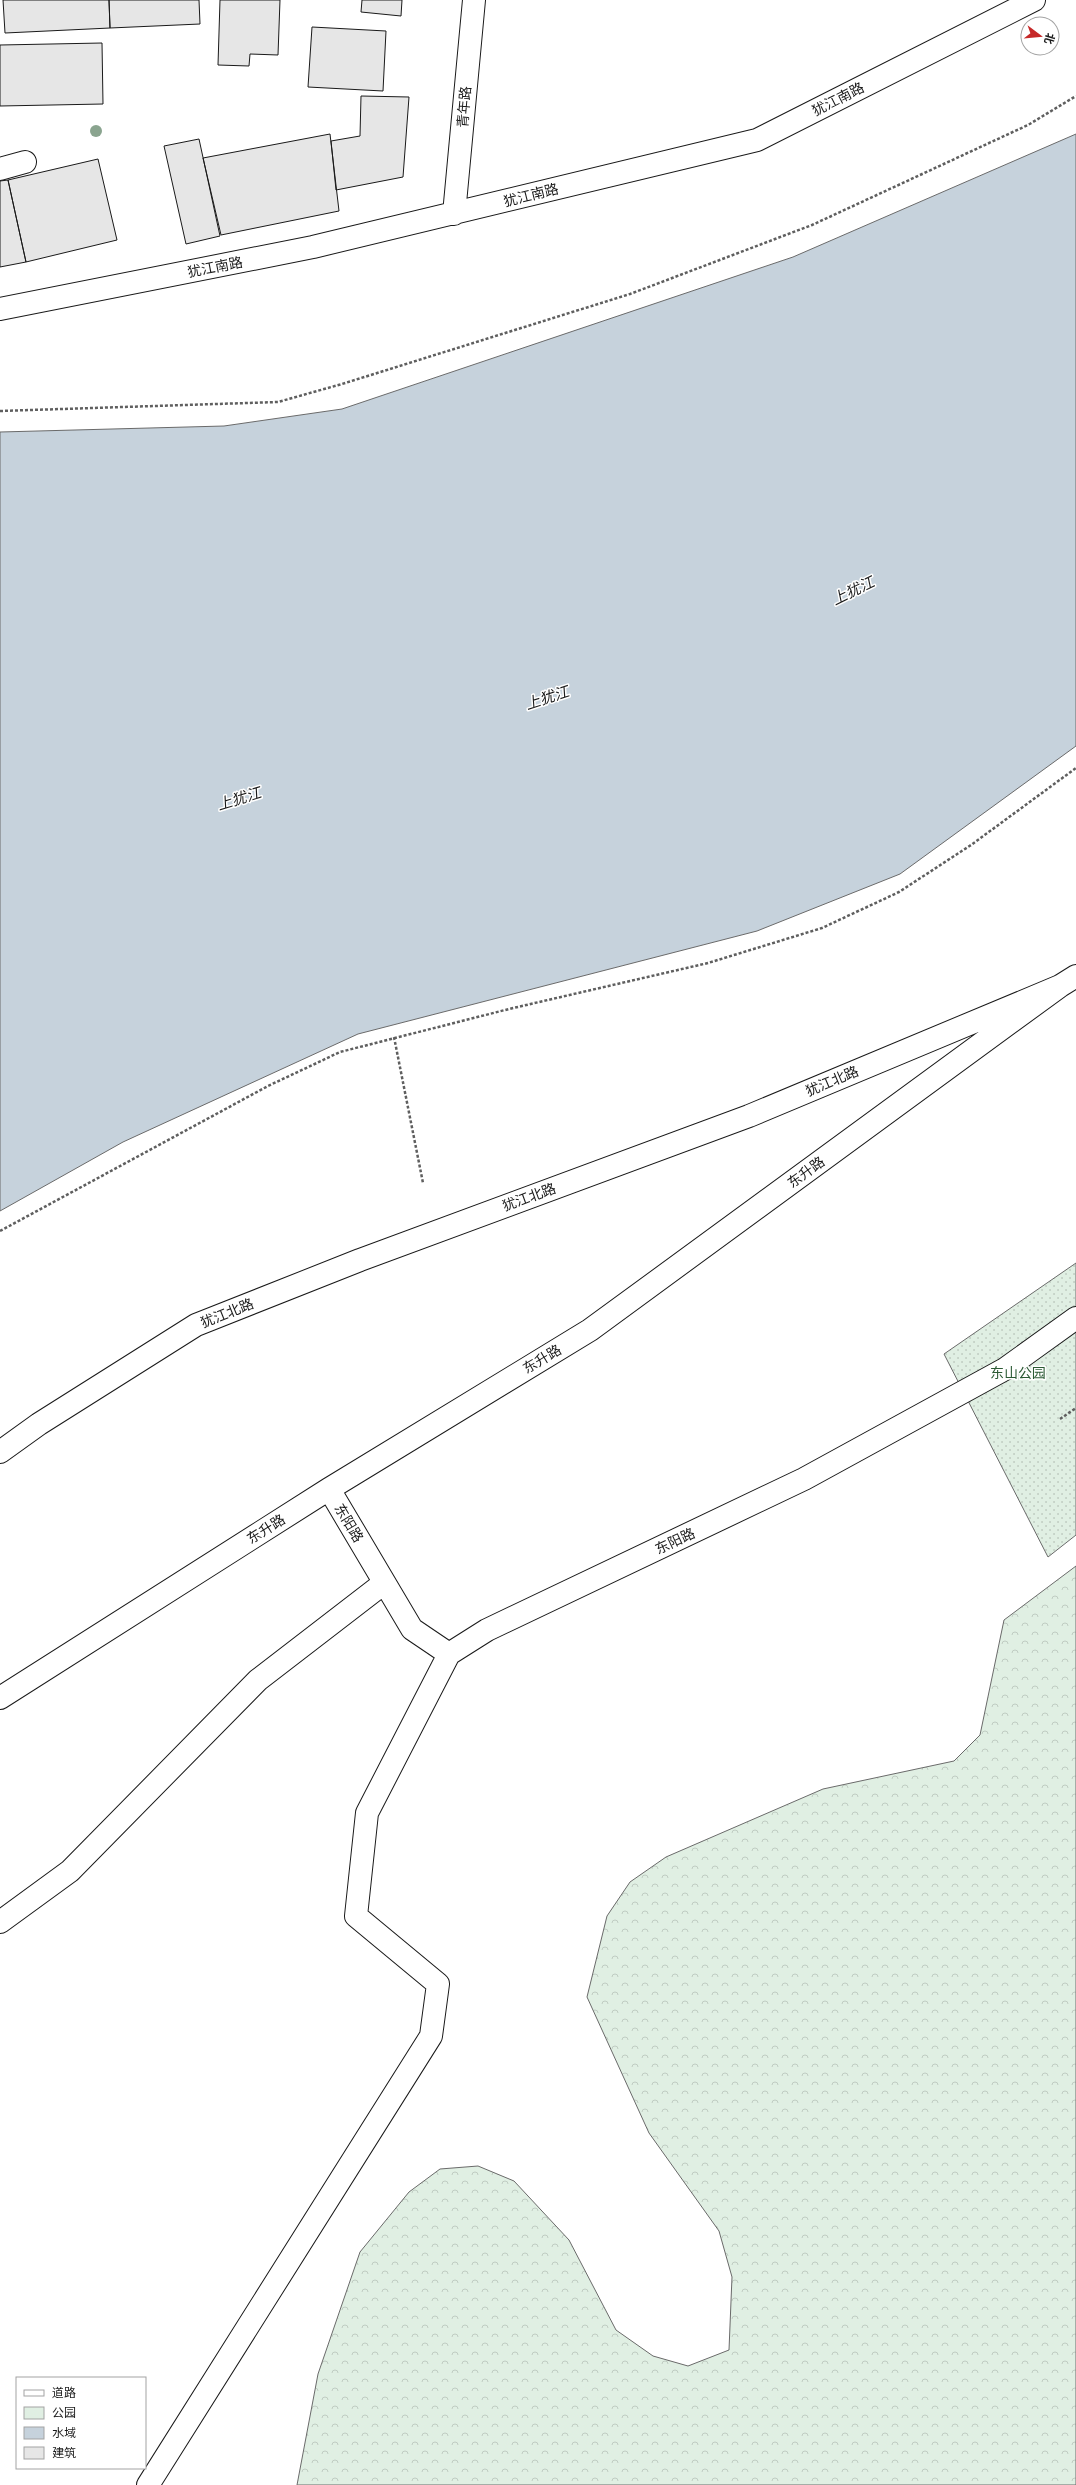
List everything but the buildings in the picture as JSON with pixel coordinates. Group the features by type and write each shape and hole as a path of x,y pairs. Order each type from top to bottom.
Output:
{"street":[{"name":"青年路","path":"454,214 474,0"},
{"name":"犹江南路","path":"0,309 313,248 757,140 1034,0"},
{"path":"0,169 25,162"},
{"name":"犹江北路","path":"0,1452 196,1325 368,1257 749,1116 1068,981"},
{"name":"东升路","path":"0,1698 329,1489 590,1330 1068,981"},
{"name":"东阳路","path":"329,1489 412,1629 449,1654 487,1630 804,1479 1005,1370 1076,1318"},
{"path":"0,1922 70,1871 258,1680 384,1582"},
{"path":"148,2485 431,2036 438,1984 356,1916 367,1813 449,1654"}],"path":[{"path":"0,411 278,402 342,384 630,294 812,225 1028,125 1076,96"},
{"path":"0,1231 268,1086 340,1052 394,1037 708,963 822,928 899,892 971,846 1076,768"},
{"path":"394,1037 423,1183"},
{"path":"1060,1419 1076,1408"}],"green space":[{"name":"东山公园","path":"1076,1263 1076,1535 1048,1557 944,1354"},
{"path":"1076,1566 1076,2485 297,2485 318,2374 360,2252 409,2192 440,2169 478,2166 514,2181 569,2240 616,2330 653,2356 688,2366 729,2350 732,2277 719,2231 649,2133 587,1997 607,1916 630,1882 666,1857 823,1789 954,1761 980,1735 1004,1620"}],"water":[{"name":"上犹江","path":"1076,134 1076,746 900,874 757,931 358,1034 123,1142 0,1211 0,432 224,426 342,409 793,257"}]}
